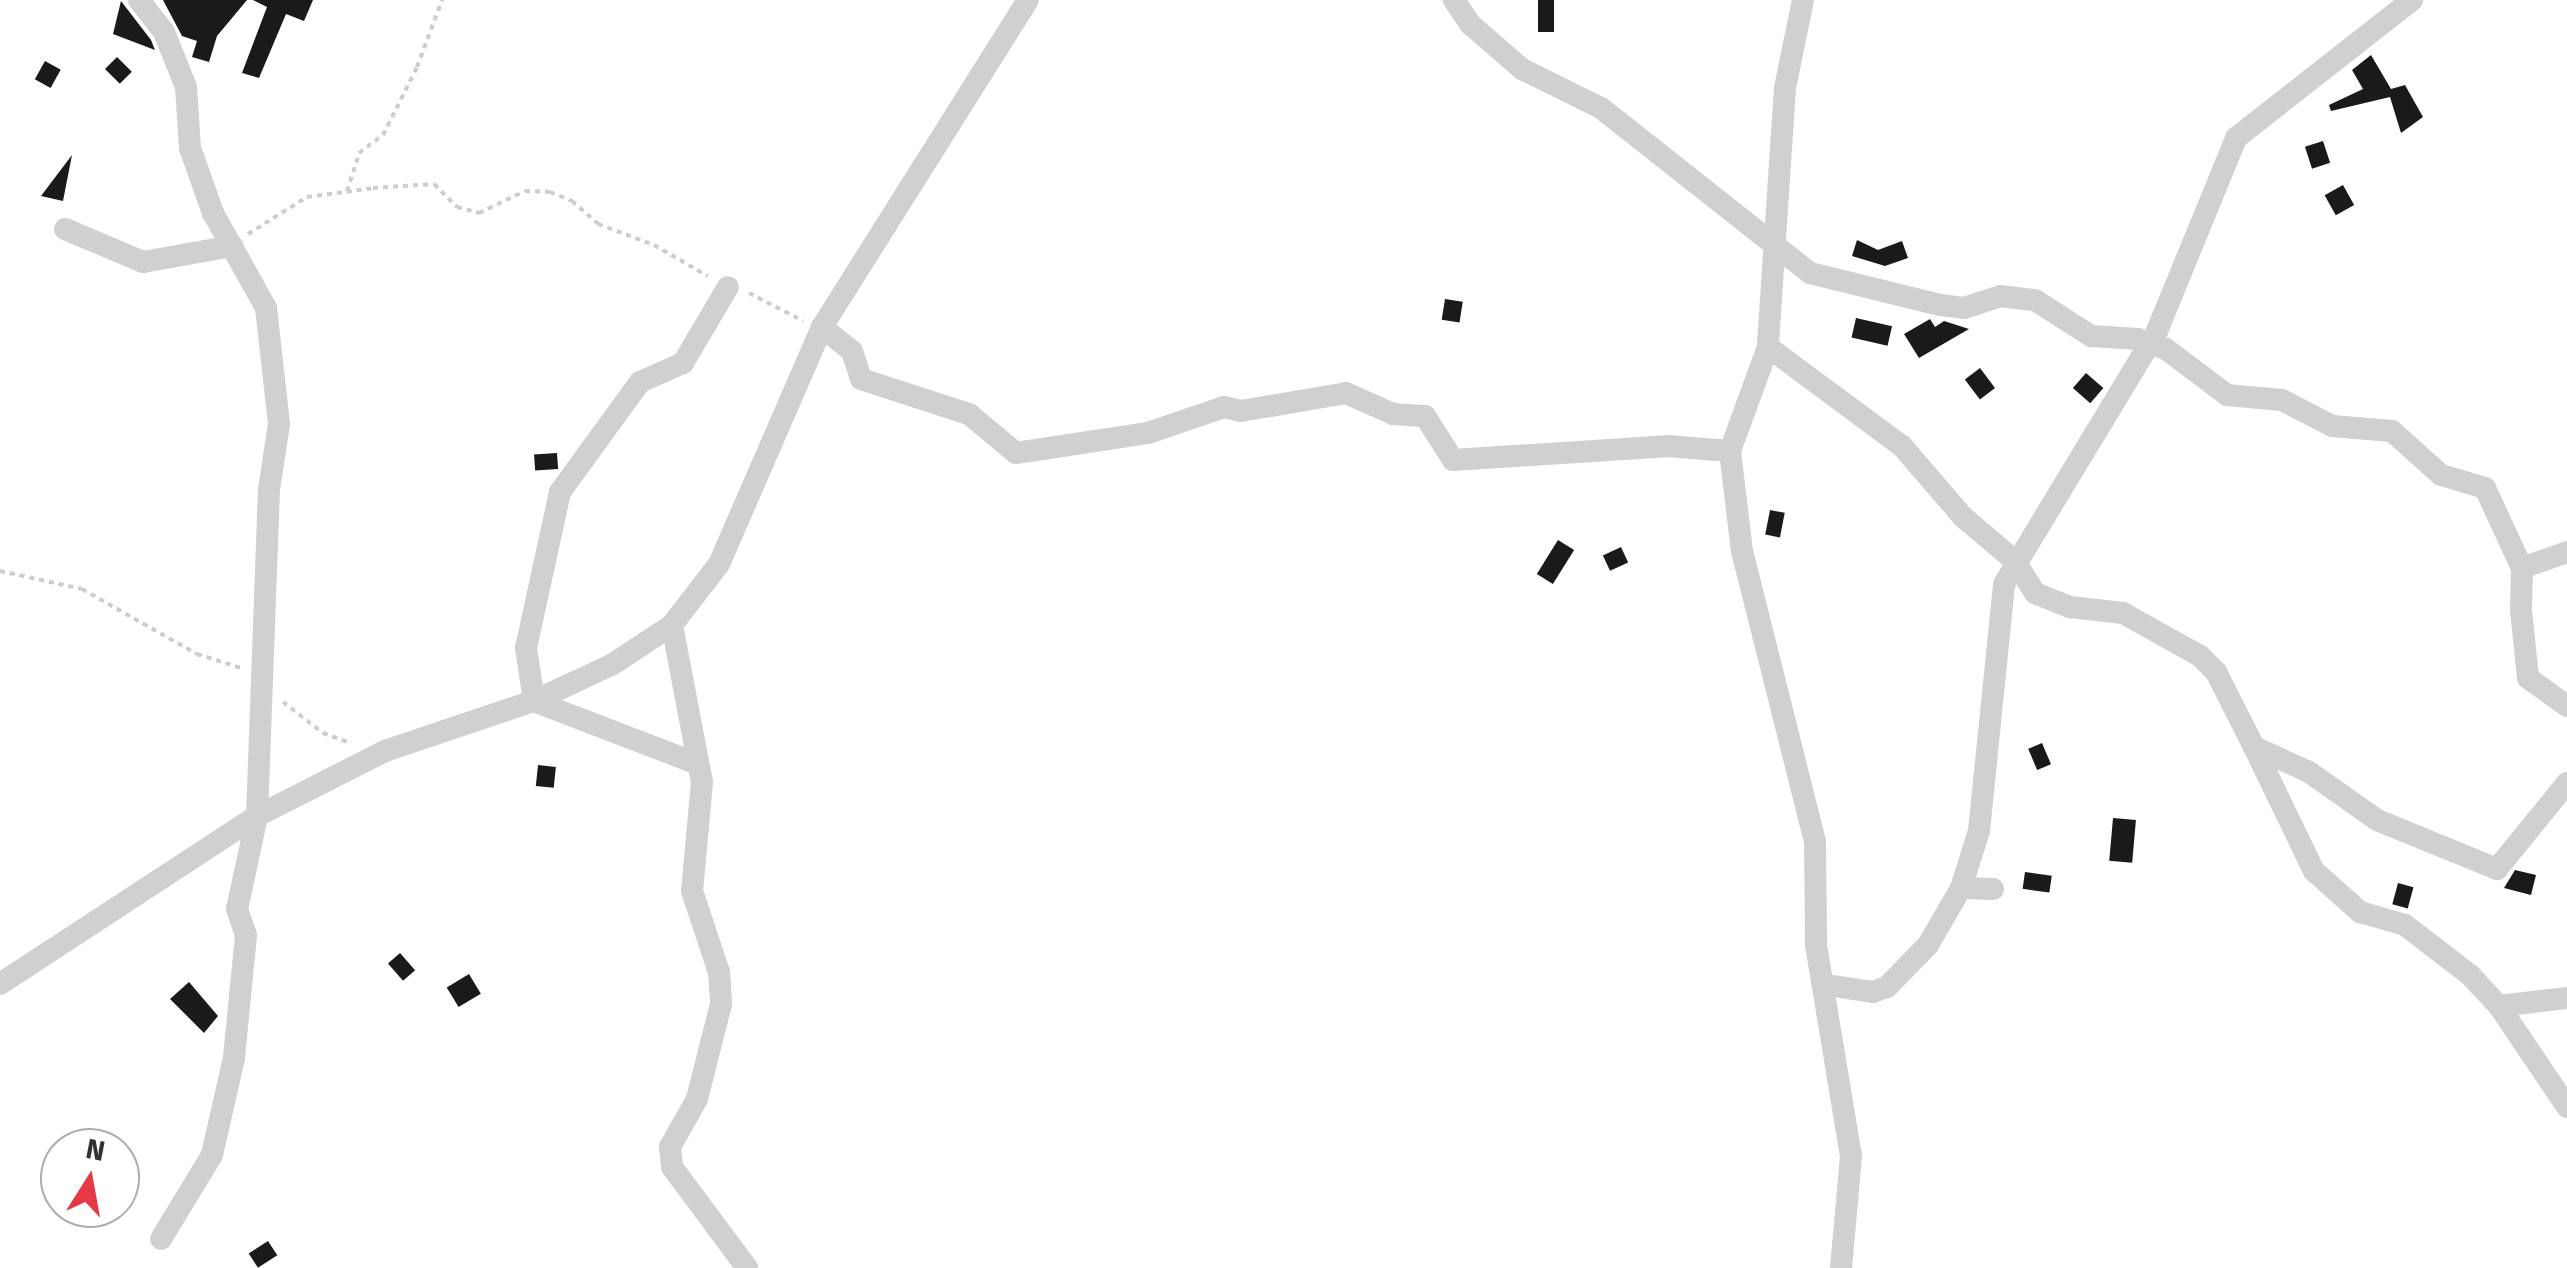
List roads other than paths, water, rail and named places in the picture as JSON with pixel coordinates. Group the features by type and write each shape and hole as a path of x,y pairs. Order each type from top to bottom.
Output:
{"street":[{"path":"139,0 164,32 186,87 198,174 266,308 278,408 257,816 237,909 246,935 234,1058 212,1155 162,1239"},
{"path":"0,984 257,816 385,751 534,701 613,664 672,625 720,564 822,327 1028,0"},
{"path":"1454,0 1470,24 1522,68 1600,108 1776,242 1810,274 1832,282 1964,308 2000,296 2035,300 2091,336 2150,343 2183,359 2227,395 2282,400 2332,426 2397,434 2441,474 2485,488 2522,568 2523,662 2534,684 2567,706"},
{"path":"1803,0 1784,88 1768,347 1730,452 1742,551 1811,817 1813,915 1851,1156 1841,1268"},
{"path":"1827,985 1873,992 1887,987 1928,944 1960,888 1979,831 1998,603 2015,561 2150,343 2236,138 2412,0"},
{"path":"65,229 143,262 233,246"},
{"path":"534,701 526,648 560,492 640,382 683,363 728,288"},
{"path":"822,327 852,350 860,380 969,414 1016,453 1148,432 1210,417 1220,408 1241,411 1346,393 1393,414 1425,416 1453,460 1668,446 1730,452"},
{"path":"1768,347 1864,412 1963,517 2015,561 2034,593 2140,620 2200,656 2216,672 2314,871 2360,912 2417,932 2499,1006 2567,1106"},
{"path":"2522,568 2567,552"},
{"path":"672,625 703,794 692,891 719,972 721,1004 697,1099 670,1147 672,1167 747,1268"},
{"path":"534,701 698,764"},
{"path":"2254,747 2309,772 2416,841 2497,869 2567,783"},
{"path":"1960,888 1993,889"},
{"path":"2499,1006 2567,998"}]}
